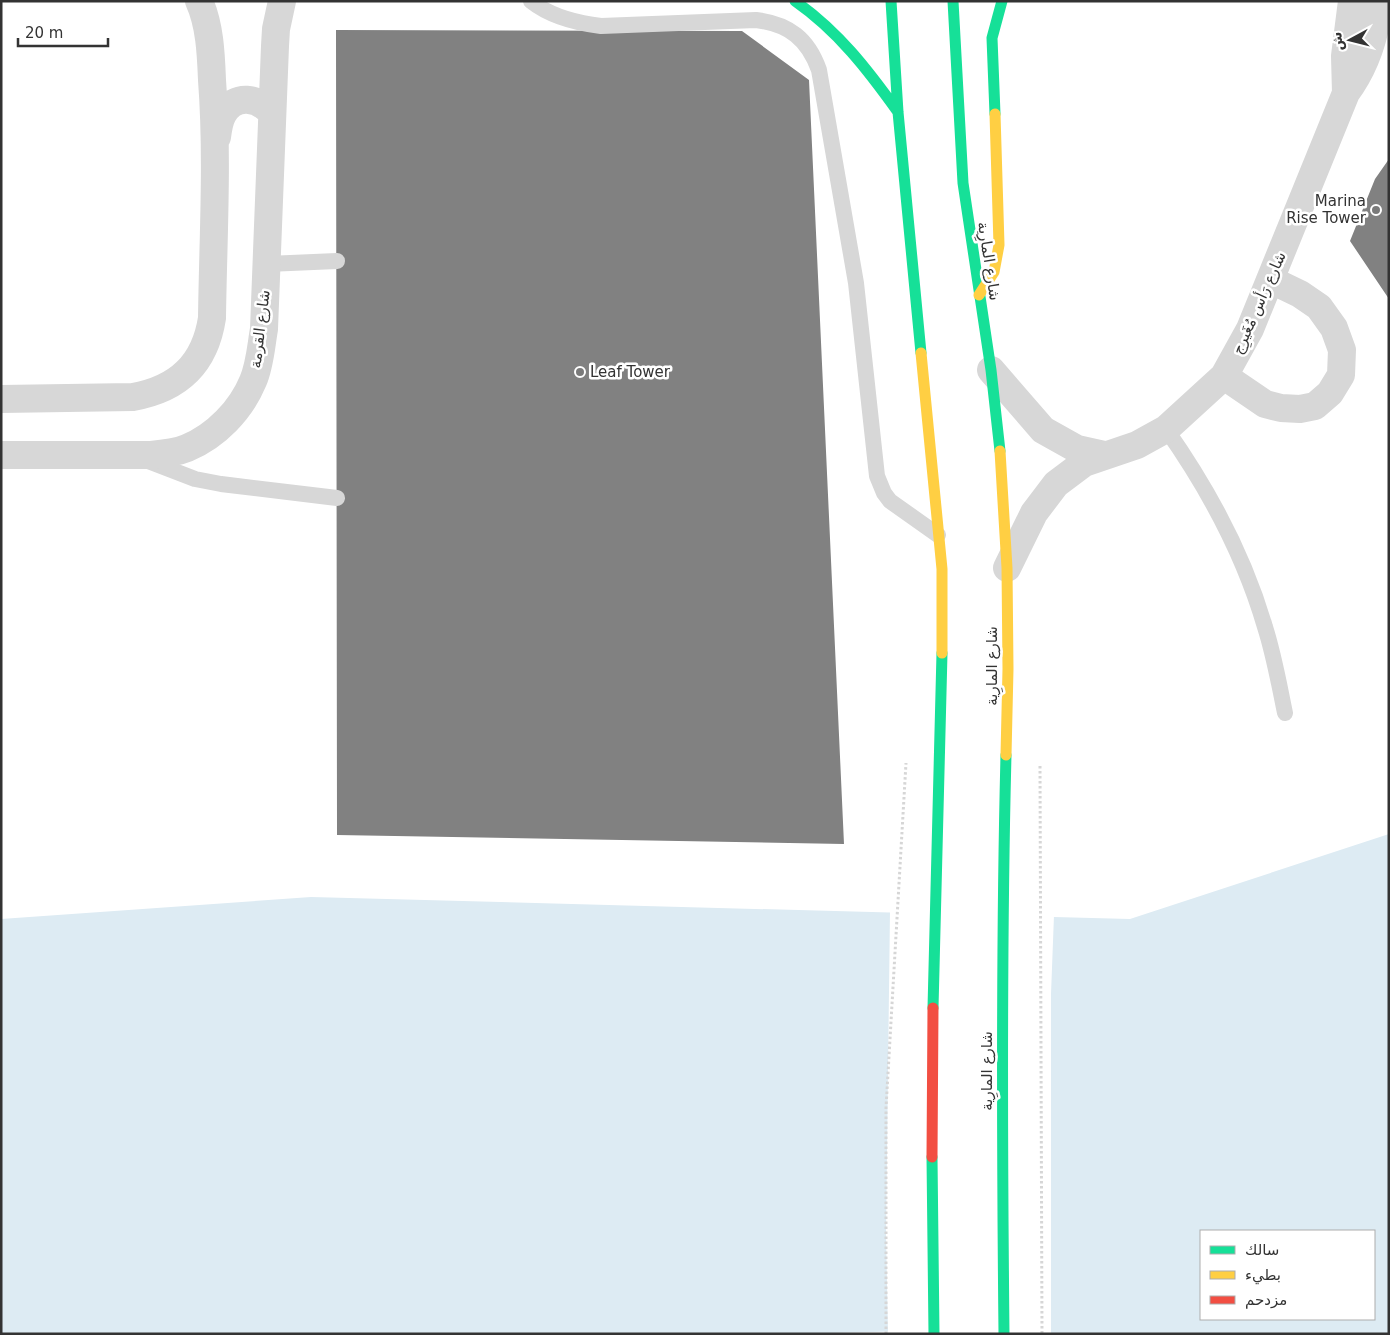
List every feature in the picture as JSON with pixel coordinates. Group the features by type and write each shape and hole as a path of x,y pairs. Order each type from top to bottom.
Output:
{"street":[{"path":"1,399 133,397 150,394 180,378 203,351 209,335 212,318 215,146 211,61 207,31 199,1"},
{"name":"شارع القرمة","path":"1,455 168,454 186,449 202,441 217,430 243,400 253,381 259,361 264,329 276,29 282,1"},
{"path":"795,1 825,22 844,41 862,61 898,112"},
{"path":"891,1 898,112 942,569 933,951 931,1173 934,1334"},
{"name":"شارع المارِية","path":"953,1 963,183 991,370 999,446 1007,568 1008,669 1003,873 1002,1096 1004,1334"},
{"path":"979,295 992,280 997,263 999,245 992,38 1002,1"},
{"name":"شارع رَأس مُغَيرِج","path":"1346,93 1346,56 1352,1"},
{"name":"شارع رَأس مُغَيرِج","path":"1007,568 1034,513 1056,484 1084,463 1104,455 1137,446 1166,429 1224,376 1250,329 1346,93 1364,64 1378,11"},
{"path":"215,146 220,121 224,112 238,101 258,101 272,114"},
{"path":"1224,376 1265,404 1281,408 1300,409 1315,406 1330,393 1341,375 1342,350 1334,328 1319,307 1300,294 1271,280"},
{"name":"شارع رَأس مُغَيرِج","path":"991,370 1043,430 1077,449 1104,455"}],"lane":[{"path":"531,1 546,11 564,19 582,24 601,26 747,20 767,21 789,30 808,47 819,70 856,283 877,476 890,501 938,535"},
{"path":"267,264 337,261"},
{"path":"1166,429 1192,466 1234,543 1251,584 1265,626 1285,713"},
{"path":"132,454 195,479 336,498"}],"path":[{"path":"886,1334 886,1108 906,763"},
{"path":"1040,766 1042,1334"}],"shaded area":[{"path":"1389,834 1389,1334 1036,1334 1034,1328 789,1334 1,1334 1,919 311,897 1130,919"}],"pier":[{"path":"890,910 1054,915 1051,994 1051,1334 1034,1334 1033,1331 888,1334 886,1234"}],"building":[{"name":"Leaf Tower","path":"336,30 742,31 809,80 844,844 337,835"},
{"name":"Marina Rise Tower","path":"1389,159 1389,299 1350,241 1375,179"}],"traffic: fast":[{"path":"795,1 839,38 898,112"},
{"path":"891,1 898,112 921,353"},
{"path":"953,1 963,183 991,370 1000,451"},
{"path":"995,114 992,38 1002,1"},
{"path":"933,1008 942,653"},
{"path":"1004,1334 1002,1044 1006,755"},
{"path":"932,1157 934,1334"}],"traffic: slow":[{"path":"979,295 994,272 999,245 995,114"},
{"path":"921,353 942,569 942,653"},
{"path":"1000,451 1007,568 1008,669 1006,755"}],"traffic: jam":[{"path":"932,1157 933,1008"}],"place":[{"name":"Marina Rise Tower","path":"1376,210"},
{"name":"Leaf Tower","path":"580,372"}]}
